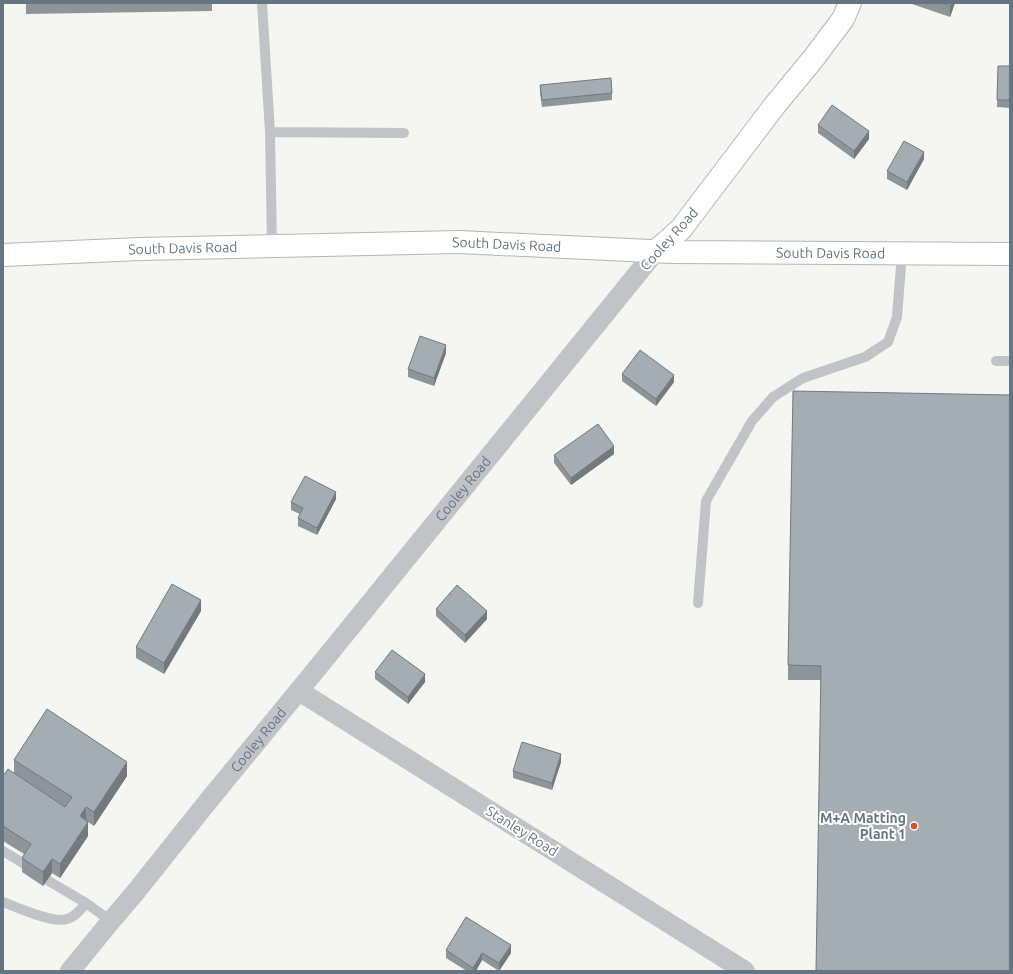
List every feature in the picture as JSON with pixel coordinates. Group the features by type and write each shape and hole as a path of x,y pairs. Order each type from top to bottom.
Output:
{"main road":[{"name":"Cooley Road","path":"656,251 681,229 843,19 850,3"},
{"name":"South Davis Road","path":"3,255 140,249 459,242 656,251 1010,254"}],"street":[{"name":"Cooley Road","path":"70,971 656,251"},
{"name":"Stanley Road","path":"298,691 745,971"}],"lane":[{"path":"262,3 270,132 272,246"},
{"path":"270,132 404,133"},
{"path":"698,603 706,501 752,421 773,397 803,378 865,357 888,342 897,317 902,253"},
{"path":"996,361 1010,361"},
{"path":"3,851 26,866"},
{"path":"47,880 86,903 111,921"},
{"path":"3,902 55,921 67,920 78,912 86,903"}],"building":[{"path":"942,3 951,3 950,6"},
{"path":"998,66 1010,66 1010,100 997,100"},
{"path":"611,78 612,93 542,100 540,85"},
{"path":"832,105 869,131 854,151 818,125"},
{"path":"904,141 924,152 907,182 887,171"},
{"path":"420,336 446,345 434,378 408,369"},
{"path":"640,350 674,375 656,399 622,374"},
{"name":"M+A Matting Plant 1","path":"793,391 1010,395 1010,971 816,971 821,666 788,665"},
{"path":"598,424 614,446 571,478 554,455"},
{"path":"305,476 336,492 317,528 298,518 303,508 291,502"},
{"path":"172,584 201,600 164,663 136,647"},
{"path":"457,585 487,611 465,635 436,609"},
{"path":"392,650 425,674 408,697 375,672"},
{"path":"47,709 127,762 94,812 86,807 80,816 88,822 60,864 52,859 43,872 22,858 31,844 3,826 3,776 8,769 65,807 72,797 14,760"},
{"path":"522,742 561,754 552,783 513,771"},
{"path":"466,917 511,945 499,963 482,953 473,968 446,950"}],"place":[{"name":"M+A Matting Plant 1","path":"914,826"}]}
